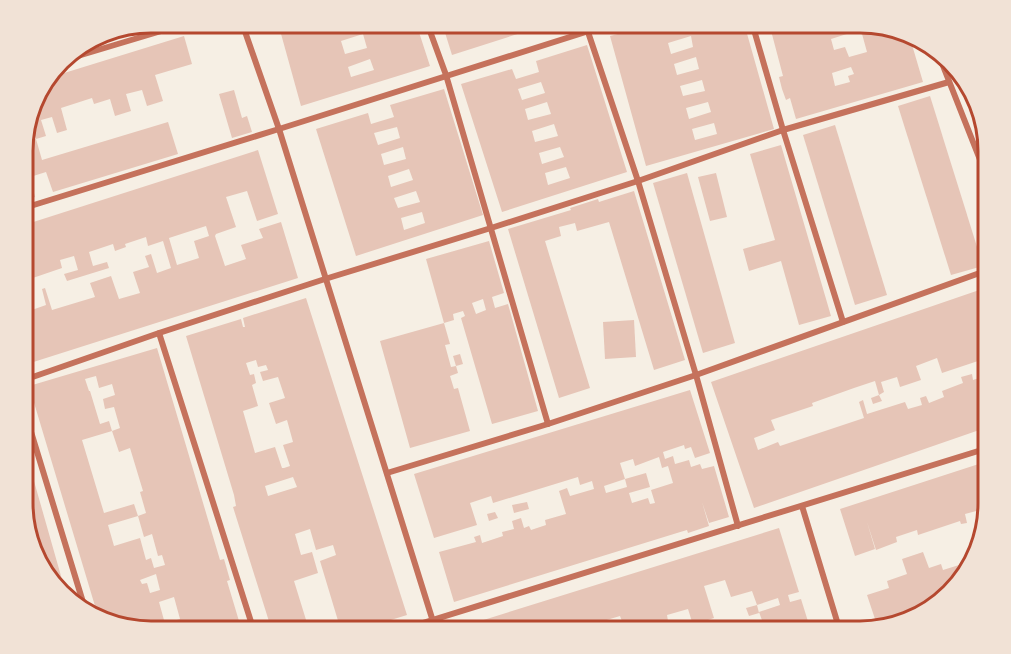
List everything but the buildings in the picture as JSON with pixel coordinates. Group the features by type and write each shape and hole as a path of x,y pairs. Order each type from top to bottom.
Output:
{"street":[{"path":"84,54 152,33"},
{"path":"246,33 279,129 433,620"},
{"path":"431,33 446,75 548,424"},
{"path":"33,205 581,33"},
{"path":"588,33 638,181 738,526"},
{"path":"755,33 843,322"},
{"path":"943,66 978,155"},
{"path":"33,377 159,333 638,181 783,130 949,82"},
{"path":"387,473 548,424 696,375 978,274"},
{"path":"159,333 251,621"},
{"path":"33,438 82,599"},
{"path":"430,621 978,451"},
{"path":"802,506 837,621"}]}
